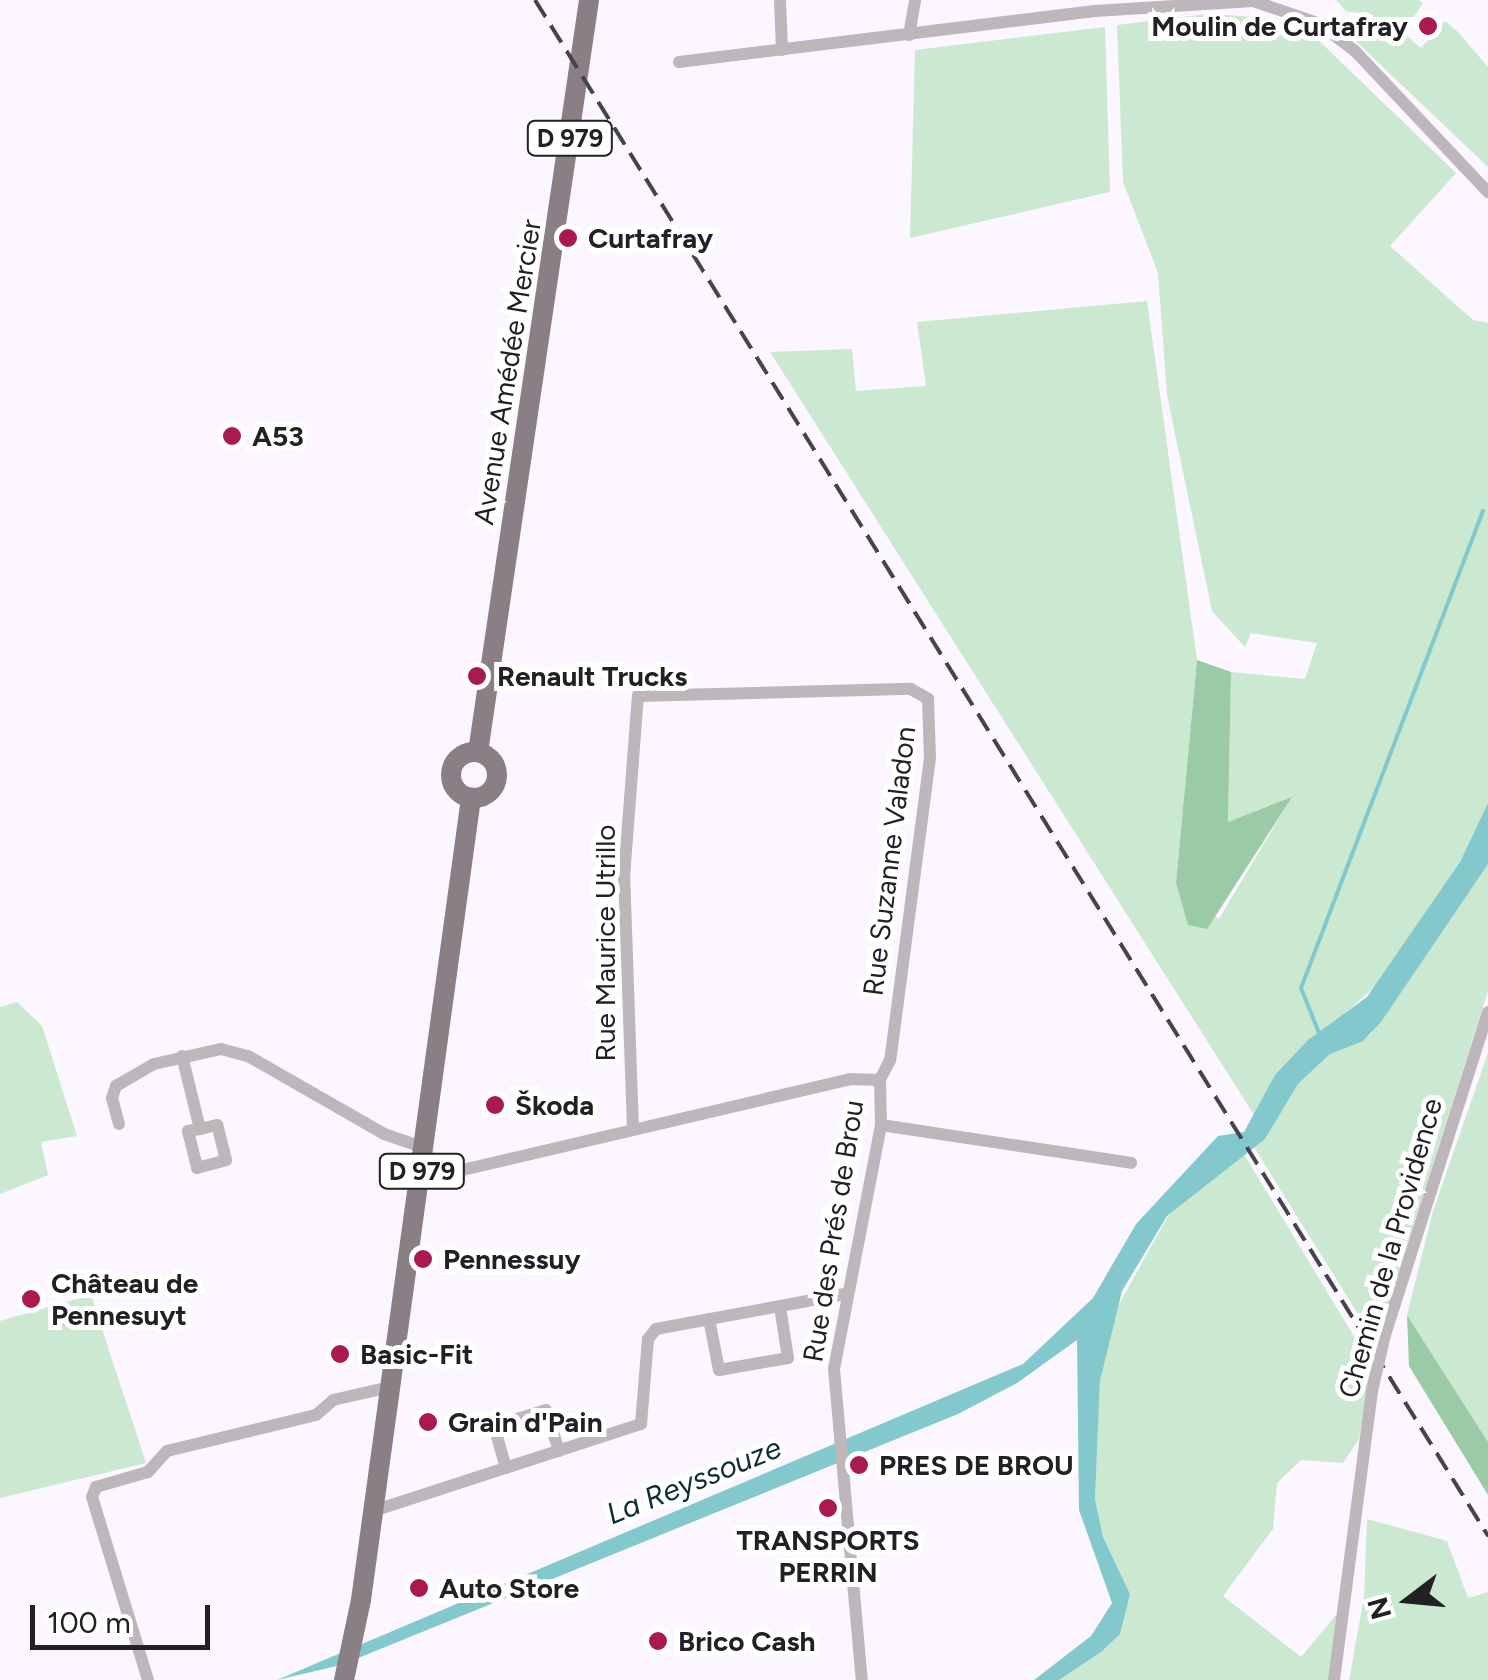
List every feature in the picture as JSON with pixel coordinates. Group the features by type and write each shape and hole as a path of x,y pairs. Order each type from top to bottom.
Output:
{"main road":[{"name":"Avenue Amédée Mercier","path":"478,752 589,0"},
{"path":"478,752 492,760 497,774 492,789 472,798 455,789 451,771 461,756 478,752"},
{"name":"D 979","path":"352,1663 472,798"}],"street":[{"path":"780,0 782,50"},
{"path":"909,35 915,0"},
{"path":"680,62 1207,0 1288,8 1355,51 1488,192"},
{"name":"Rue Suzanne Valadon","path":"638,696 912,689 928,699 930,758 890,1060 880,1080"},
{"name":"Rue Maurice Utrillo","path":"633,1129 624,878 638,696"},
{"name":"Chemin de la Providence","path":"1334,1680 1372,1391 1385,1335 1488,1012"},
{"path":"119,1124 112,1098 116,1086 182,1056 221,1049 248,1056 384,1134 425,1148"},
{"path":"182,1056 200,1129"},
{"name":"Rue des Prés de Brou","path":"420,1180 849,1079 880,1080 881,1125 845,1294 834,1369 837,1437 862,1680"},
{"path":"881,1125 1131,1163"},
{"path":"374,1511 641,1424 650,1333 845,1294"},
{"path":"710,1319 719,1370 788,1358 780,1307"},
{"path":"148,1680 92,1496 96,1488 148,1472 167,1451 316,1415 332,1400 390,1387"},
{"path":"506,1468 494,1426 546,1410 559,1451"}],"green space":[{"path":"1336,0 1418,0 1423,3 1403,33 1421,48 1445,21 1458,32 1488,67 1488,167 1345,31 1350,23 1369,23 1371,15 1346,11"},
{"path":"1208,14 1258,17 1313,35 1456,173 1390,246 1473,320 1488,323 1488,803 1460,862 1379,983 1275,1075 1256,1118 770,352 852,349 856,391 926,386 917,322 1147,301 1197,660 1176,883 1219,919 1291,798 1228,822 1231,672 1305,679 1317,643 1251,633 1245,647 1212,611 1167,395 1158,273 1123,182 1117,25"},
{"path":"1105,27 1110,192 910,238 915,50"},
{"path":"1197,660 1231,672 1228,822 1292,797 1207,929 1188,925 1176,883"},
{"path":"1488,864 1488,991 1376,1343 1252,1144 1265,1139 1298,1084 1330,1054 1370,1035"},
{"path":"17,1002 42,1026 77,1136 41,1142 48,1175 0,1194 0,1007"},
{"path":"1488,1053 1488,1442 1407,1315 1433,1211"},
{"path":"1242,1151 1372,1366 1359,1439 1343,1463 1301,1460 1277,1483 1273,1529 1223,1596 1301,1657 1341,1609 1328,1680 1059,1680 1101,1652 1130,1594 1103,1537 1095,1499 1100,1381 1113,1315 1168,1216"},
{"path":"91,1295 146,1463 0,1498 0,1321"},
{"path":"1407,1315 1488,1442 1488,1495 1409,1366"},
{"path":"1367,1519 1447,1541 1468,1598 1488,1592 1488,1680 1349,1680 1364,1597"}],"water":[{"path":"1488,803 1488,864 1381,1022 1363,1041 1330,1054 1298,1084 1265,1139 1167,1216 1122,1291 1100,1381 1095,1499 1103,1537 1130,1594 1120,1634 1101,1652 1059,1680 1034,1680 1091,1636 1112,1603 1079,1510 1077,1340 1017,1383 958,1414 341,1665 277,1680 1023,1364 1093,1298 1136,1224 1218,1136 1244,1132 1275,1075 1308,1040 1367,997 1460,862"}],"waterway":[{"path":"1319,1033 1301,988 1483,511"}],"railway":[{"path":"535,0 1488,1536"}],"place":[{"name":"Moulin de Curtafray","path":"1428,26"},
{"name":"Curtafray","path":"568,238"},
{"name":"A53","path":"232,436"},
{"name":"Renault Trucks","path":"477,676"},
{"name":"Škoda","path":"495,1105"},
{"name":"Pennessuy","path":"423,1259"},
{"name":"Château de Pennesuyt","path":"31,1299"},
{"name":"Basic-Fit","path":"340,1354"},
{"name":"Grain d'Pain","path":"428,1422"},
{"name":"PRES DE BROU","path":"859,1465"},
{"name":"TRANSPORTS PERRIN","path":"828,1508"},
{"name":"Auto Store","path":"419,1588"},
{"name":"Brico Cash","path":"658,1641"}],"water label":[{"name":"La Reyssouze","path":"694,1481"}]}
